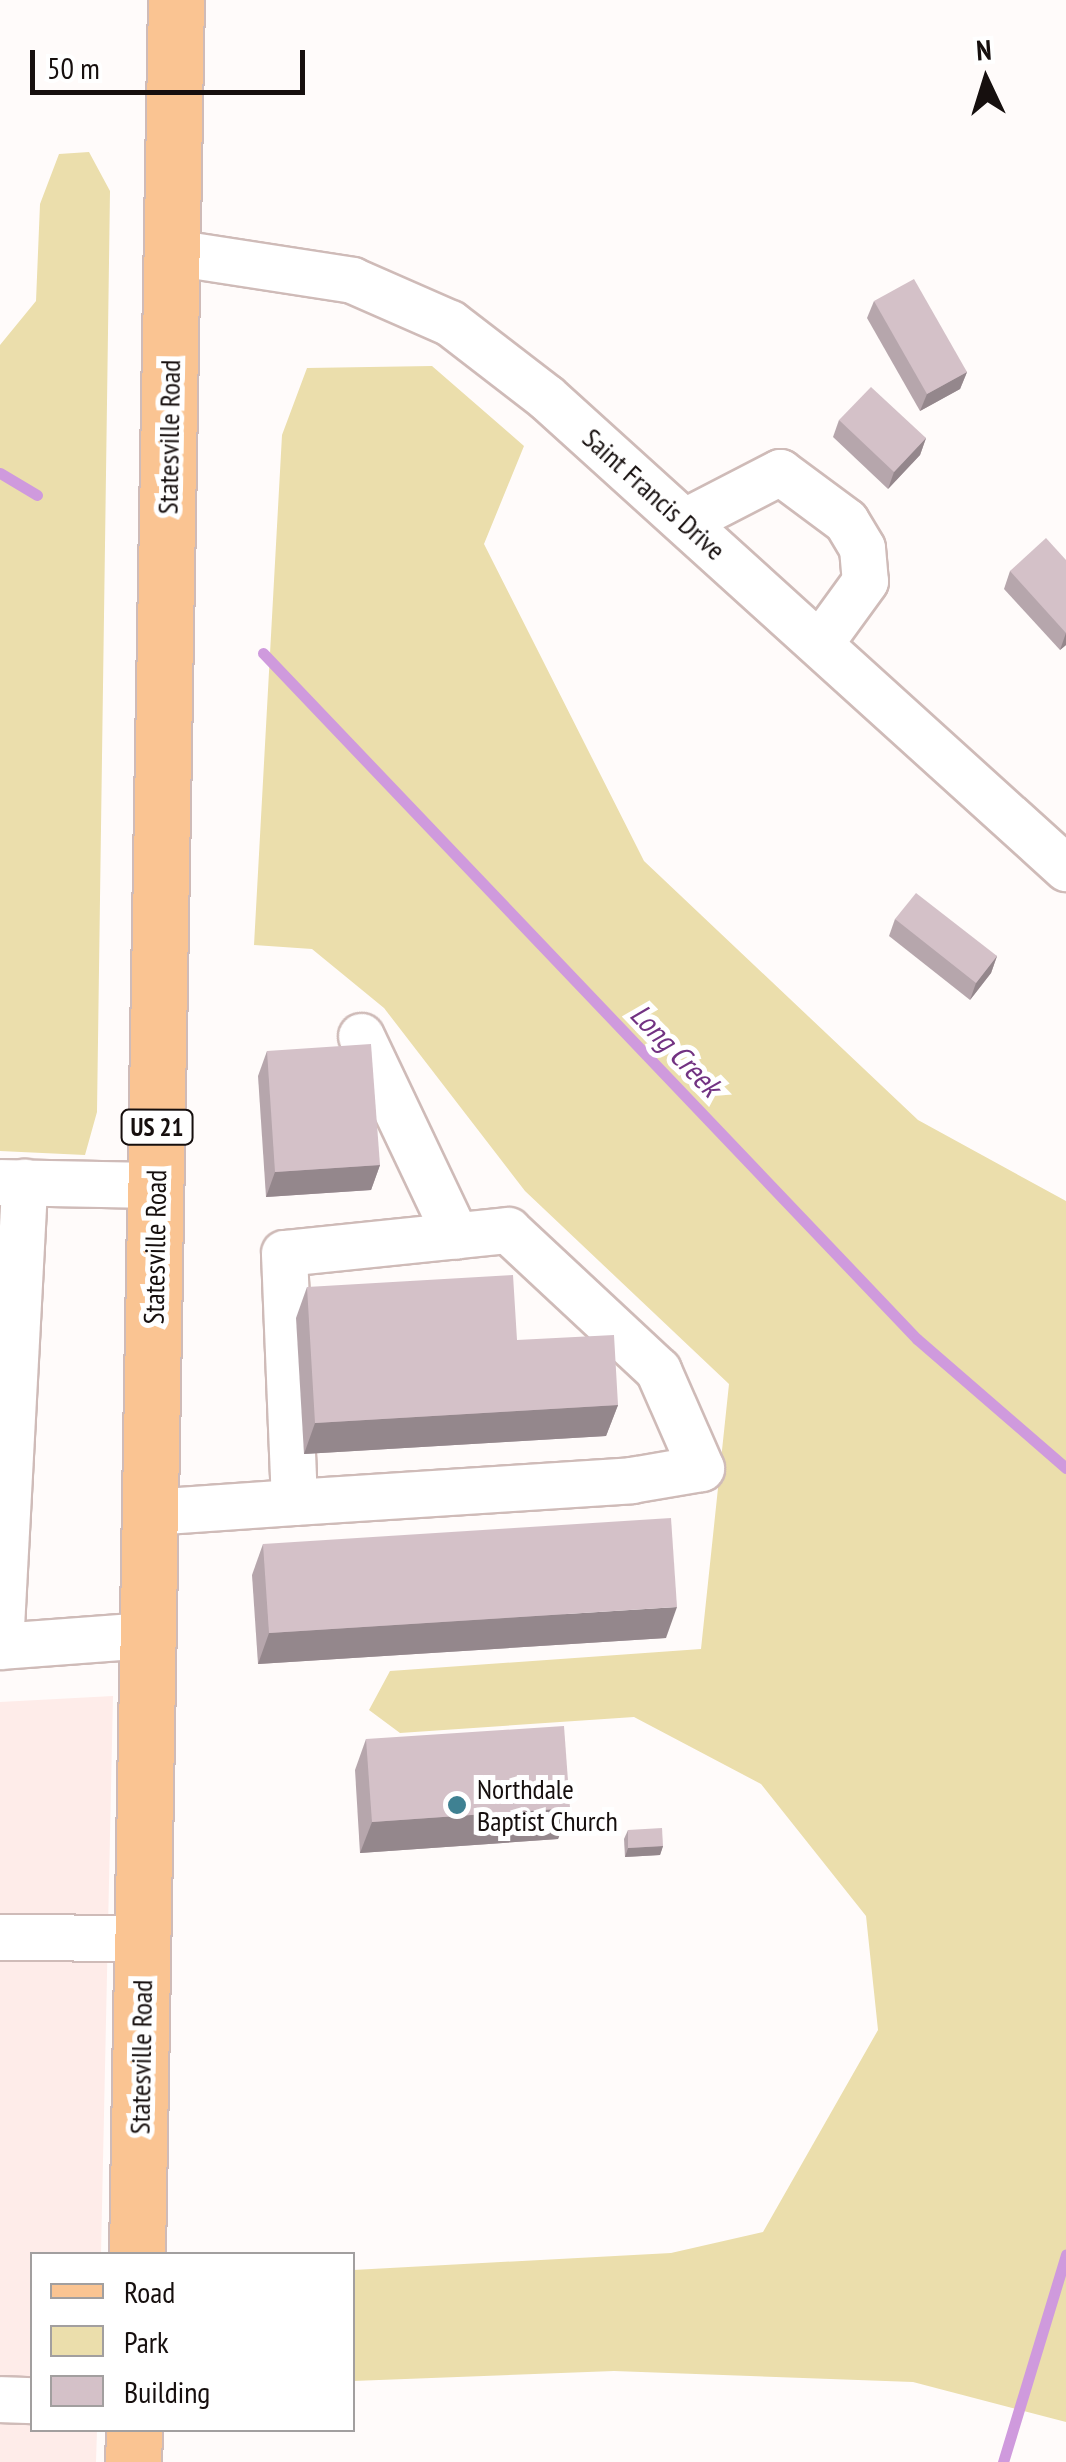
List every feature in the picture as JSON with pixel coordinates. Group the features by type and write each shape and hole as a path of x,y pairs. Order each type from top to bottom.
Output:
{"main road":[{"name":"Statesville Road","path":"137,2252 176,0"},
{"path":"133,2462 134,2432"}],"street":[{"name":"Saint Francis Drive","path":"172,252 293,266 403,298 502,361 685,521 1066,868"},
{"path":"685,521 780,472 846,521 862,548 865,580 820,643"},
{"path":"362,1036 456,1236"},
{"path":"148,1635 0,1646 12,1182 156,1185"},
{"path":"150,1512 294,1502 701,1468 658,1370 508,1230 284,1253 294,1502"},
{"path":"0,1937 142,1938"},
{"path":"0,2400 30,2400"}],"shaded area":[{"path":"113,1696 101,2252 30,2252 30,2432 97,2432 96,2462 0,2462 0,1702"}],"green space":[{"path":"89,152 110,191 97,1112 85,1155 0,1151 0,345 36,301 40,204 59,154"},
{"path":"432,366 524,446 484,544 644,861 918,1120 1066,1201 1066,2422 913,2382 614,2371 355,2381 355,2270 671,2253 763,2232 878,2030 866,1916 761,1784 634,1717 400,1733 369,1710 390,1671 701,1649 729,1384 525,1191 384,1008 312,949 254,945 282,435 307,368"}],"building":[{"path":"914,279 967,372 927,394 874,301"},
{"path":"871,387 926,438 894,472 839,420"},
{"path":"1046,538 1066,560 1066,633 1010,571"},
{"path":"916,893 997,956 976,983 895,919"},
{"path":"371,1044 380,1165 275,1172 267,1051"},
{"path":"513,1275 517,1340 614,1335 618,1405 315,1423 307,1287"},
{"path":"671,1518 677,1607 269,1633 263,1544"},
{"path":"564,1726 570,1808 372,1822 366,1739"},
{"path":"662,1828 663,1846 628,1848 628,1830"}],"waterway":[{"name":"Long Creek","path":"0,473 37,495"},
{"name":"Long Creek","path":"263,653 917,1339 1066,1468"},
{"path":"1003,2462 1066,2254"}],"place":[{"name":"Northdale Baptist Church","path":"457,1805"}]}
